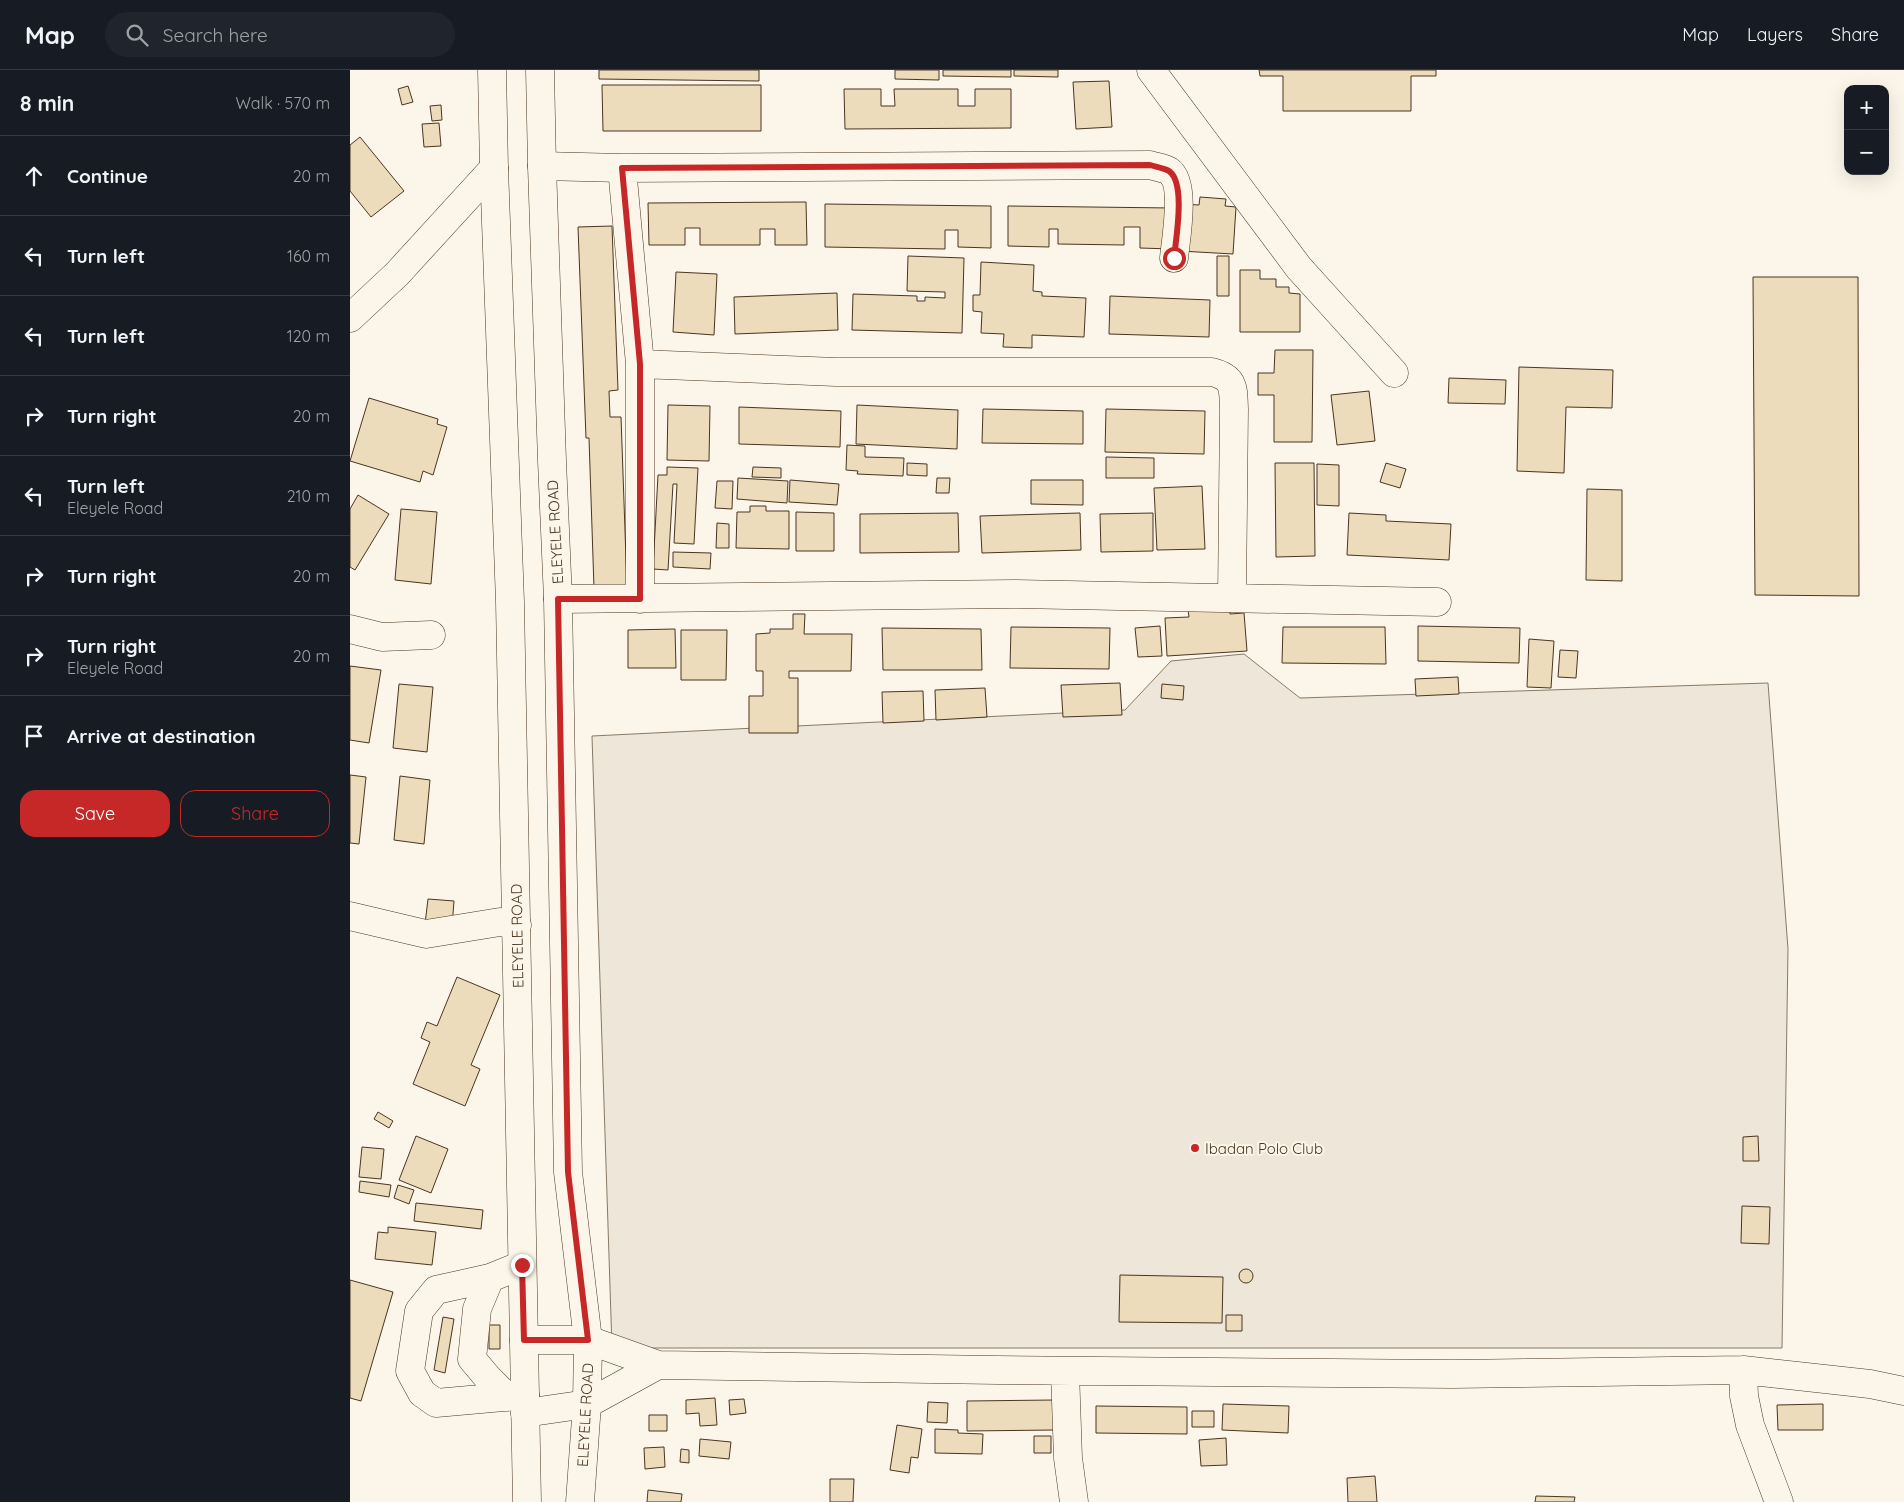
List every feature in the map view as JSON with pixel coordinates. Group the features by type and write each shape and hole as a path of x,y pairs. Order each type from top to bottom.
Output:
{"street":[{"name":"ELEYELE ROAD","path":"492,70 510,602 517,924 524,1340 519,1402 527,1502"},
{"name":"ELEYELE ROAD","path":"540,70 558,599 568,1172 588,1340 587,1404 580,1502"},
{"path":"1151,70 1299,268 1394,373"},
{"path":"542,166 622,168 1150,165 1169,172 1177,181 1179,208 1174,258"},
{"path":"350,318 397,274 494,168"},
{"path":"622,168 640,364 640,599"},
{"path":"640,364 836,372 1212,372 1224,375 1232,384 1234,409 1232,598"},
{"path":"558,599 1014,594 1437,602"},
{"path":"350,628 382,637 430,636"},
{"path":"350,916 426,934 500,922 517,924"},
{"path":"522,1265 490,1278 436,1290 427,1300 419,1311 410,1371 422,1393 436,1403 519,1402 587,1404 658,1365"},
{"path":"490,1278 478,1309 472,1359 488,1378 519,1402"},
{"path":"524,1340 588,1340 658,1365 1453,1374 1743,1370 1833,1379 1904,1391"},
{"path":"1743,1370 1744,1396 1750,1425 1779,1502"},
{"path":"1065,1371 1068,1458 1074,1502"}],"shaded area":[{"name":"Ibadan Polo Club","path":"1244,654 1300,698 1768,683 1788,949 1782,1348 612,1348 592,736 1125,710 1171,661"}],"building":[{"path":"599,70 759,70 759,81 599,79"},
{"path":"895,70 939,70 939,80 895,79"},
{"path":"943,70 1011,70 1011,77 943,76"},
{"path":"1014,70 1058,70 1058,77 1014,76"},
{"path":"1259,70 1436,70 1436,76 1411,76 1411,111 1283,111 1283,76 1260,76"},
{"path":"1109,81 1112,127 1076,129 1073,82"},
{"path":"602,85 761,85 761,131 603,131"},
{"path":"408,86 413,102 402,105 398,89"},
{"path":"844,89 881,89 881,106 895,106 894,89 958,89 958,106 975,106 975,89 1011,89 1011,128 845,129"},
{"path":"441,105 442,120 432,121 430,106"},
{"path":"439,123 441,146 424,147 422,124"},
{"path":"360,137 404,191 371,217 350,191 350,145"},
{"path":"1200,197 1226,199 1225,206 1236,207 1233,254 1180,251 1182,204 1199,205"},
{"path":"806,202 807,245 775,245 775,229 760,229 760,245 700,245 700,228 685,228 685,245 649,245 648,203"},
{"path":"825,204 991,206 991,248 958,247 958,230 945,230 945,249 825,247"},
{"path":"1008,206 1172,208 1172,249 1140,248 1140,227 1124,227 1124,245 1058,244 1058,229 1049,229 1049,247 1008,246"},
{"path":"612,226 618,390 609,391 610,417 621,417 627,587 594,588 589,438 586,438 578,227"},
{"path":"908,256 964,258 962,333 852,330 853,294 917,296 917,301 925,301 925,297 945,298 945,292 907,291"},
{"path":"1217,256 1229,256 1229,296 1217,296"},
{"path":"981,262 1034,265 1033,291 1042,292 1042,296 1086,298 1084,337 1032,335 1032,348 1003,347 1004,334 981,333 982,312 973,311 973,295 980,295"},
{"path":"1240,270 1260,270 1260,279 1276,279 1276,287 1289,287 1289,293 1300,294 1300,332 1240,332"},
{"path":"676,272 717,274 714,335 673,332"},
{"path":"1753,277 1858,277 1859,596 1755,595"},
{"path":"837,293 838,330 735,334 734,297"},
{"path":"1110,296 1210,300 1209,337 1109,334"},
{"path":"1275,350 1313,350 1312,442 1274,442 1274,395 1258,395 1258,373 1274,373"},
{"path":"1519,367 1613,370 1612,408 1566,407 1564,473 1517,471"},
{"path":"1449,378 1506,380 1505,404 1448,403"},
{"path":"1369,391 1375,441 1337,445 1331,395"},
{"path":"369,398 438,419 437,424 447,427 433,475 423,471 420,482 350,461"},
{"path":"668,405 710,406 709,461 667,460"},
{"path":"857,405 958,410 957,449 856,444"},
{"path":"739,407 841,411 840,447 739,444"},
{"path":"983,409 1083,411 1083,444 982,443"},
{"path":"1106,409 1205,411 1204,454 1105,452"},
{"path":"847,445 865,446 865,457 904,458 903,476 857,474 858,471 846,470"},
{"path":"1106,457 1154,458 1154,478 1106,478"},
{"path":"907,463 927,464 927,476 907,475"},
{"path":"1275,463 1314,463 1315,556 1276,557"},
{"path":"1386,463 1406,469 1400,488 1380,482"},
{"path":"1317,464 1339,465 1339,506 1317,505"},
{"path":"667,467 698,468 694,544 674,543 677,484 673,484 668,570 653,569 658,475 667,475"},
{"path":"753,467 781,468 781,478 752,477"},
{"path":"738,478 788,481 787,503 737,499"},
{"path":"937,478 950,478 949,493 936,493"},
{"path":"790,480 839,484 837,505 789,502"},
{"path":"1031,480 1083,480 1083,505 1031,504"},
{"path":"717,481 733,481 732,509 715,508"},
{"path":"1202,486 1205,549 1157,550 1154,488"},
{"path":"1587,489 1622,490 1622,581 1586,580"},
{"path":"358,495 389,514 355,570 350,567 350,509"},
{"path":"750,506 766,506 766,511 789,511 789,549 736,548 737,512 750,512"},
{"path":"401,509 437,512 431,584 395,580"},
{"path":"796,512 834,513 834,551 796,551"},
{"path":"958,513 959,552 860,553 860,514"},
{"path":"1080,513 1081,550 982,553 980,516"},
{"path":"1153,513 1153,551 1101,552 1100,514"},
{"path":"1349,513 1386,515 1386,521 1451,524 1449,560 1347,555"},
{"path":"717,523 729,524 729,548 716,548"},
{"path":"673,552 711,553 710,569 673,567"},
{"path":"1230,607 1230,614 1244,613 1247,651 1167,656 1165,618 1189,617 1188,610"},
{"path":"793,614 805,614 804,634 852,634 851,671 789,671 789,678 798,678 798,733 749,733 749,696 763,696 763,671 756,671 756,634 770,633 770,629 793,629"},
{"path":"1160,626 1162,656 1138,657 1135,628"},
{"path":"1418,626 1520,628 1519,663 1418,661"},
{"path":"1011,627 1110,628 1109,669 1010,668"},
{"path":"1283,627 1385,627 1386,664 1282,663"},
{"path":"882,628 981,629 982,670 883,670"},
{"path":"675,629 676,668 628,668 628,630"},
{"path":"681,630 727,630 726,680 681,680"},
{"path":"1529,639 1554,641 1551,688 1527,687"},
{"path":"1560,650 1578,651 1576,678 1558,677"},
{"path":"350,666 381,670 369,743 350,740"},
{"path":"1458,677 1459,694 1416,696 1415,679"},
{"path":"1120,683 1122,715 1063,717 1061,685"},
{"path":"399,684 433,687 427,752 393,748"},
{"path":"1162,684 1184,686 1183,700 1161,698"},
{"path":"985,688 987,717 936,720 935,690"},
{"path":"923,691 924,721 883,723 882,692"},
{"path":"350,775 366,777 359,844 350,843"},
{"path":"400,776 430,780 424,844 394,840"},
{"path":"428,899 454,901 452,927 425,924"},
{"path":"457,977 500,995 471,1065 480,1069 465,1106 413,1084 430,1042 421,1038 427,1022 437,1026"},
{"path":"378,1112 393,1121 389,1128 374,1119"},
{"path":"416,1136 448,1149 431,1193 399,1180"},
{"path":"1758,1136 1759,1161 1743,1161 1743,1137"},
{"path":"362,1147 384,1149 381,1179 359,1177"},
{"path":"360,1181 391,1185 389,1197 359,1192"},
{"path":"398,1185 414,1190 409,1204 394,1198"},
{"path":"416,1203 483,1210 481,1229 414,1221"},
{"path":"1742,1206 1770,1207 1769,1244 1741,1243"},
{"path":"388,1227 436,1232 432,1265 375,1259 378,1232 388,1233"},
{"path":"1243,1269 1249,1269 1253,1276 1249,1283 1243,1283 1239,1279 1239,1273"},
{"path":"1120,1275 1223,1277 1222,1323 1119,1322"},
{"path":"350,1280 393,1292 361,1401 350,1398"},
{"path":"1226,1315 1242,1315 1242,1331 1226,1331"},
{"path":"443,1317 454,1319 445,1373 434,1370"},
{"path":"489,1325 500,1325 500,1349 489,1349"},
{"path":"715,1398 717,1425 700,1426 699,1413 686,1414 686,1400"},
{"path":"744,1399 746,1413 730,1415 729,1400"},
{"path":"1054,1400 1055,1430 967,1431 967,1401"},
{"path":"928,1402 948,1403 947,1423 927,1422"},
{"path":"1223,1404 1289,1406 1288,1433 1222,1430"},
{"path":"1823,1404 1823,1430 1778,1430 1777,1405"},
{"path":"1096,1406 1187,1407 1187,1434 1096,1433"},
{"path":"1192,1411 1214,1411 1214,1427 1192,1427"},
{"path":"649,1415 667,1415 667,1431 649,1431"},
{"path":"897,1425 922,1429 918,1458 911,1457 909,1473 890,1470"},
{"path":"935,1429 958,1430 958,1433 983,1434 982,1454 935,1453"},
{"path":"1034,1436 1051,1436 1051,1453 1034,1453"},
{"path":"1226,1438 1227,1465 1201,1466 1199,1440"},
{"path":"700,1439 731,1442 729,1459 699,1456"},
{"path":"664,1447 665,1467 645,1469 644,1448"},
{"path":"681,1449 689,1450 689,1463 680,1462"},
{"path":"1375,1476 1377,1502 1348,1502 1347,1478"},
{"path":"830,1479 854,1479 853,1502 830,1502"},
{"path":"648,1490 682,1494 681,1502 647,1502"},
{"path":"1536,1496 1575,1497 1574,1502 1535,1502"}],"place":[{"name":"Ibadan Polo Club","path":"1195,1148"}],"route":[{"path":"522,1265 524,1340 588,1340 568,1172 558,599 640,599 640,364 622,168 1150,165 1169,172 1177,181 1179,208 1174,258"}]}
